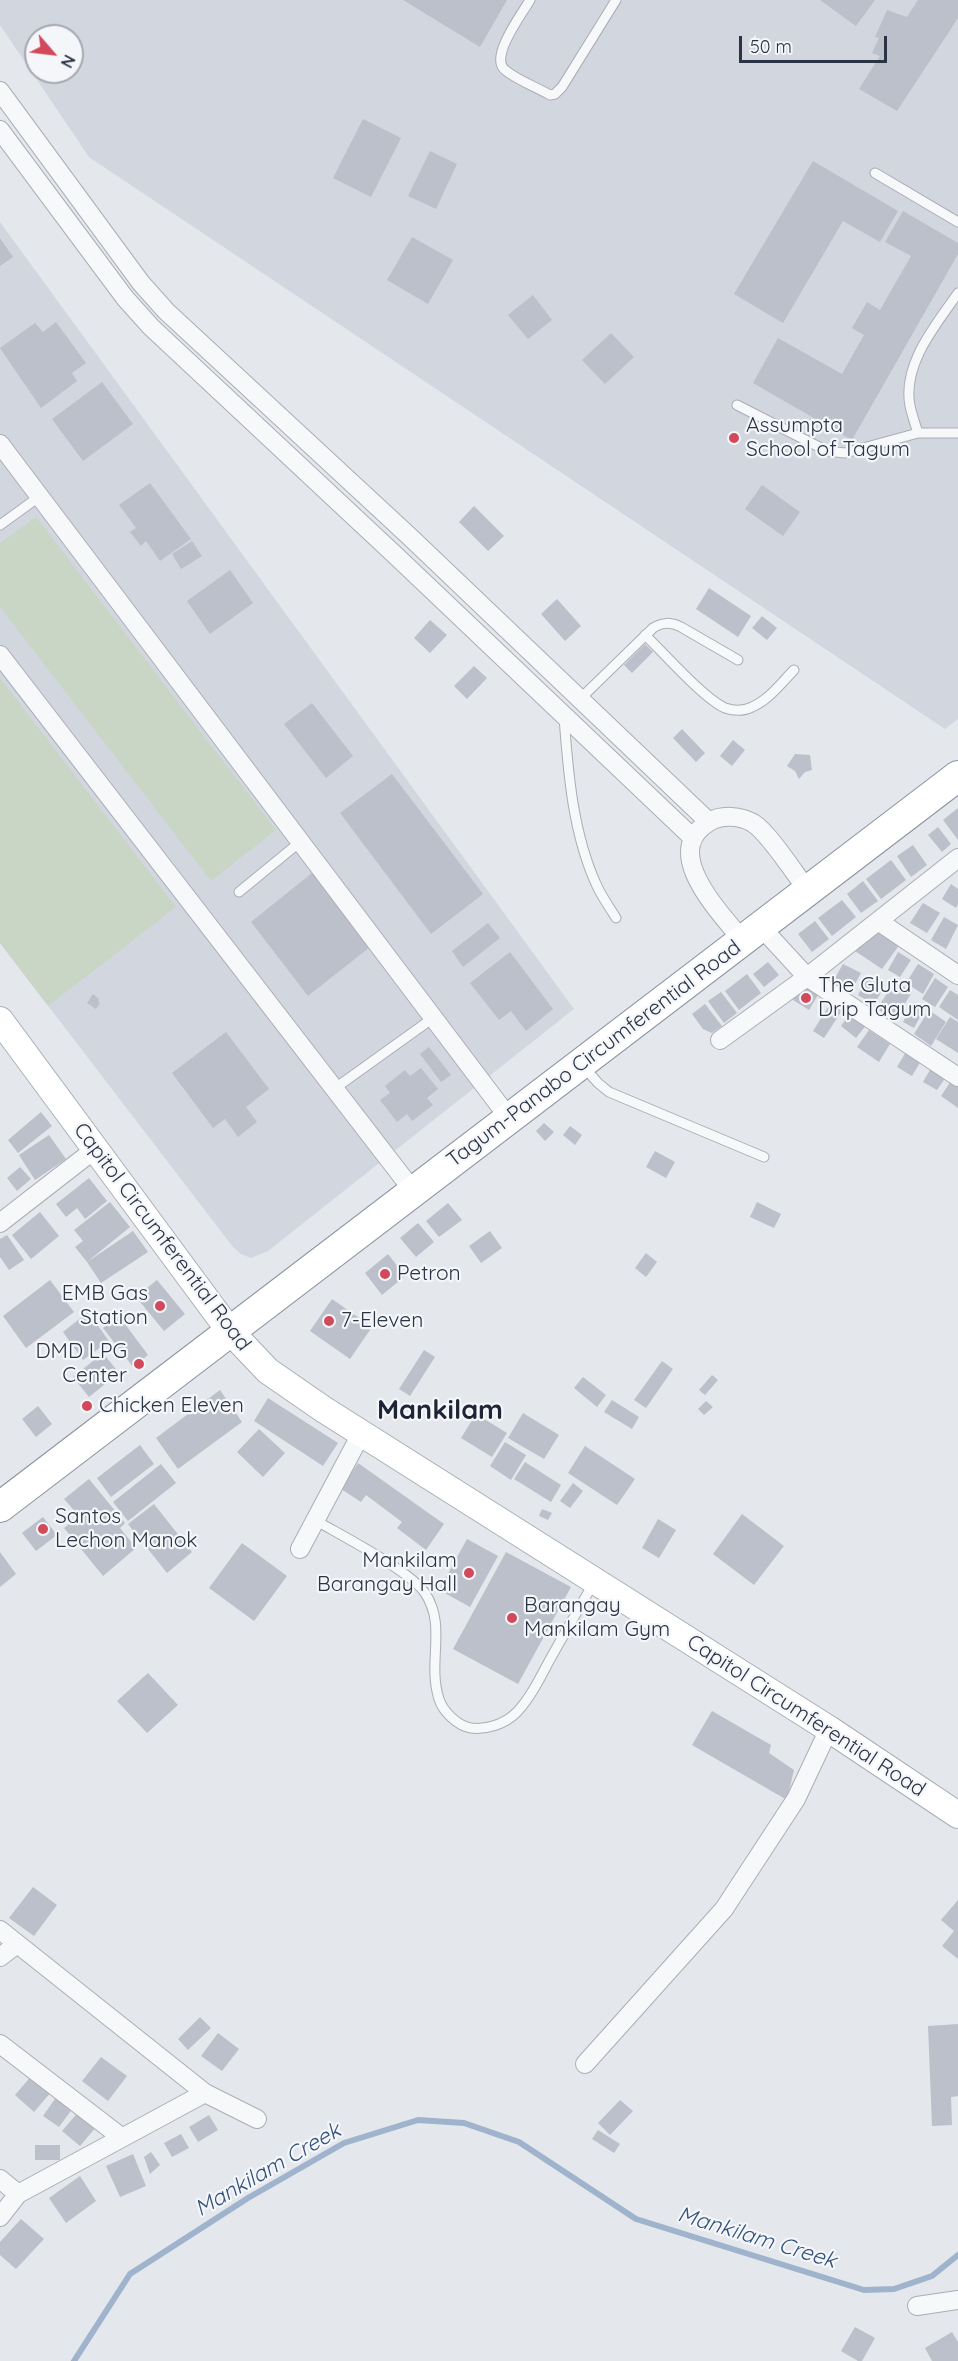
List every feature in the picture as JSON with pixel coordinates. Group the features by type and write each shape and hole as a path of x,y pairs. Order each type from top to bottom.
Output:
{"highway":[{"name":"Tagum-Panabo Circumferential Road","path":"0,1507 958,776"}],"main road":[{"name":"Capitol Circumferential Road","path":"0,1020 229,1330 277,1378 361,1434 829,1729 958,1815"}],"street":[{"path":"0,91 141,283 166,311 409,536 709,822"},
{"path":"0,130 125,298 151,327 693,838"},
{"path":"0,444 509,1118"},
{"path":"394,554 409,536"},
{"path":"0,655 414,1192"},
{"path":"564,715 580,699"},
{"path":"666,811 682,795"},
{"path":"807,891 753,823 738,817 709,822 693,838 690,855 694,874 752,934 807,977 958,1077"},
{"path":"720,1040 807,977 958,858"},
{"path":"943,870 958,880"},
{"path":"878,921 958,975"},
{"path":"0,1223 94,1150"},
{"path":"300,1549 361,1434"},
{"path":"585,2064 724,1909 796,1799 829,1729"},
{"path":"0,1930 204,2093 257,2119"},
{"path":"0,1957 17,1944"},
{"path":"0,2044 121,2138"},
{"path":"0,2217 18,2194 204,2093"},
{"path":"0,2179 18,2194"},
{"path":"917,2306 958,2300"}],"lane":[{"path":"530,0 501,50 501,61 504,70 550,95 555,94 562,87 616,0"},
{"path":"875,173 958,222"},
{"path":"918,433 910,405 909,386 913,368 920,350 958,293"},
{"path":"737,405 836,454 918,433 958,433"},
{"path":"0,525 40,496"},
{"path":"580,699 652,628 662,623 671,623 738,660"},
{"path":"645,635 706,693 728,709 739,711 762,702 795,670"},
{"path":"564,715 573,800 585,854 597,887 616,918"},
{"path":"238,892 300,842"},
{"path":"334,1089 433,1018"},
{"path":"581,1064 609,1092 764,1157"},
{"path":"315,1520 370,1552 406,1576 423,1591 434,1609 436,1629 434,1659 439,1701 449,1716 465,1727 482,1729 506,1721 516,1713 530,1695 594,1582"}],"shaded area":[{"name":"Assumpta School of Tagum","path":"0,0 958,0 958,719 945,729 89,157 40,84 84,84 84,24 24,24 24,61 0,25"},
{"path":"0,222 574,1009 268,1251 251,1258 241,1254 233,1247 0,943"}],"green space":[{"path":"36,517 276,830 211,881 0,607 0,543"},
{"path":"0,678 176,907 48,1006 0,943"}],"building":[{"path":"403,0 507,0 480,47"},
{"path":"820,0 875,0 856,26"},
{"path":"918,0 958,0 958,18 897,111 859,89 880,56 872,53 879,38 875,37 887,10 907,17"},
{"path":"363,119 401,138 371,197 333,178"},
{"path":"430,151 457,164 436,209 408,196"},
{"path":"813,161 898,211 880,242 843,221 783,323 734,294"},
{"path":"903,211 958,243 958,254 852,440 753,383 778,338 842,374 864,335 852,328 867,302 880,310 911,256 885,242"},
{"path":"412,237 453,260 428,304 387,280"},
{"path":"0,238 13,257 0,266"},
{"path":"533,295 552,320 528,339 508,315"},
{"path":"56,322 86,363 72,373 77,381 41,408 0,348 35,323 43,332"},
{"path":"611,333 634,357 605,384 582,360"},
{"path":"102,382 133,424 83,461 52,419"},
{"path":"150,483 191,539 160,561 146,541 141,546 130,532 136,528 119,505"},
{"path":"762,485 800,512 783,536 745,509"},
{"path":"474,506 504,536 488,551 459,522"},
{"path":"192,541 202,556 181,569 172,554"},
{"path":"230,570 253,603 210,634 187,601"},
{"path":"709,588 751,616 738,637 696,609"},
{"path":"557,599 581,626 565,641 541,614"},
{"path":"762,616 777,628 767,640 752,628"},
{"path":"430,620 447,635 430,653 414,638"},
{"path":"645,644 653,652 632,673 624,665"},
{"path":"474,666 487,678 467,699 454,686"},
{"path":"312,703 353,756 326,778 284,724"},
{"path":"682,729 705,753 696,762 673,738"},
{"path":"733,740 745,750 732,766 720,756"},
{"path":"795,754 810,755 812,770 805,772 799,779 795,771 787,766"},
{"path":"392,774 483,894 431,934 340,813"},
{"path":"958,808 958,840 943,820"},
{"path":"938,827 951,844 942,852 928,835"},
{"path":"913,845 927,865 911,877 897,856"},
{"path":"891,860 906,880 881,899 866,879"},
{"path":"312,873 370,947 308,996 251,922"},
{"path":"863,881 878,901 861,913 847,894"},
{"path":"951,884 958,889 956,908 942,899"},
{"path":"842,900 856,917 832,936 818,918"},
{"path":"923,903 940,913 927,933 910,923"},
{"path":"944,917 958,925 946,949 931,940"},
{"path":"815,921 829,939 812,952 798,934"},
{"path":"488,923 500,938 463,967 452,951"},
{"path":"880,929 900,944 882,969 852,949"},
{"path":"510,952 553,1009 526,1031 511,1011 499,1020 470,983"},
{"path":"898,952 911,960 900,977 888,970"},
{"path":"768,962 779,975 764,987 753,974"},
{"path":"843,964 861,973 849,995 831,985"},
{"path":"918,964 934,974 923,994 906,983"},
{"path":"747,974 761,993 739,1010 725,991"},
{"path":"869,975 885,985 874,1005 858,995"},
{"path":"935,978 948,987 935,1007 922,999"},
{"path":"895,981 912,992 895,1020 877,1009"},
{"path":"802,985 818,995 809,1010 793,1000"},
{"path":"950,990 958,995 958,1020 939,1007"},
{"path":"721,992 737,1013 724,1023 708,1001"},
{"path":"93,994 100,1003 96,1009 87,1003"},
{"path":"914,1002 925,1008 914,1028 903,1022"},
{"path":"705,1004 722,1026 712,1033 703,1029 692,1014"},
{"path":"830,1004 841,1012 824,1038 813,1031"},
{"path":"929,1010 946,1022 931,1046 914,1034"},
{"path":"851,1012 867,1024 856,1038 841,1026"},
{"path":"950,1017 958,1022 958,1053 936,1039"},
{"path":"869,1030 890,1044 879,1062 857,1047"},
{"path":"226,1032 269,1089 246,1107 257,1122 238,1137 225,1119 213,1128 172,1073"},
{"path":"429,1047 451,1075 441,1082 420,1054"},
{"path":"907,1050 922,1059 912,1076 897,1067"},
{"path":"421,1068 438,1089 427,1098 433,1105 412,1121 407,1114 397,1122 380,1100 390,1093 385,1086 405,1070 410,1076"},
{"path":"931,1068 946,1077 937,1090 923,1082"},
{"path":"951,1081 958,1085 958,1108 941,1096"},
{"path":"41,1112 52,1126 18,1153 8,1140"},
{"path":"544,1123 554,1132 545,1141 536,1131"},
{"path":"570,1126 582,1135 575,1145 563,1135"},
{"path":"49,1135 66,1159 35,1180 19,1155"},
{"path":"655,1151 675,1162 666,1178 646,1167"},
{"path":"20,1167 31,1179 17,1191 7,1178"},
{"path":"89,1178 107,1201 85,1219 77,1208 66,1217 56,1204"},
{"path":"110,1202 130,1227 87,1262 75,1247 83,1241 74,1230"},
{"path":"757,1202 781,1214 774,1228 750,1217"},
{"path":"448,1203 462,1220 439,1237 426,1221"},
{"path":"40,1212 59,1236 31,1259 12,1235"},
{"path":"418,1223 434,1242 416,1257 400,1238"},
{"path":"133,1231 148,1252 101,1283 87,1262"},
{"path":"490,1231 502,1248 481,1263 469,1246"},
{"path":"7,1235 24,1260 9,1270 0,1257 0,1239"},
{"path":"646,1253 657,1262 646,1277 635,1268"},
{"name":"Petron","path":"388,1254 405,1276 382,1295 365,1273"},
{"path":"50,1280 74,1312 26,1348 3,1316"},
{"name":"EMB Gas Station","path":"157,1280 185,1314 164,1331 136,1297"},
{"path":"332,1299 372,1327 350,1359 310,1331"},
{"path":"88,1312 109,1341 83,1360 63,1332"},
{"path":"119,1316 148,1355 133,1367 103,1328"},
{"path":"424,1350 435,1357 410,1396 399,1389"},
{"path":"103,1353 119,1373 89,1397 73,1377"},
{"path":"662,1361 673,1369 646,1408 634,1400"},
{"path":"712,1375 718,1380 705,1395 699,1390"},
{"path":"583,1377 606,1395 597,1407 574,1388"},
{"path":"220,1390 242,1422 178,1469 156,1438"},
{"path":"268,1398 338,1443 323,1466 254,1421"},
{"path":"612,1400 639,1417 632,1429 604,1412"},
{"path":"706,1401 713,1407 704,1415 698,1409"},
{"path":"38,1406 52,1424 36,1437 22,1419"},
{"path":"523,1413 559,1435 544,1459 508,1438"},
{"path":"476,1414 507,1433 492,1457 461,1438"},
{"path":"259,1429 285,1453 263,1477 237,1452"},
{"path":"505,1442 526,1455 511,1480 490,1466"},
{"path":"140,1445 154,1464 111,1497 97,1478"},
{"path":"585,1446 635,1479 617,1505 568,1473"},
{"path":"525,1462 561,1485 551,1502 514,1479"},
{"path":"358,1463 444,1524 426,1550 397,1528 402,1522 366,1495 361,1502 341,1489"},
{"path":"161,1464 176,1483 128,1521 113,1502"},
{"path":"89,1479 125,1523 120,1528 136,1548 103,1576 64,1528 79,1516 64,1499"},
{"path":"573,1483 583,1491 570,1508 560,1501"},
{"path":"154,1504 192,1552 167,1573 128,1524"},
{"path":"542,1509 552,1513 548,1520 539,1516"},
{"path":"742,1514 784,1546 754,1585 713,1554"},
{"path":"43,1517 57,1535 36,1551 22,1533"},
{"path":"658,1519 676,1530 659,1558 642,1548"},
{"name":"Mankilam Barangay Hall","path":"467,1539 498,1556 470,1607 439,1590"},
{"path":"242,1543 287,1576 254,1621 209,1588"},
{"path":"0,1552 16,1574 0,1587"},
{"name":"Barangay Mankilam Gym","path":"506,1552 571,1587 518,1684 453,1649"},
{"path":"148,1673 178,1705 147,1733 117,1701"},
{"path":"712,1711 771,1745 769,1753 794,1770 787,1800 692,1745"},
{"path":"33,1887 57,1905 34,1936 9,1918"},
{"path":"958,1900 958,1959 942,1946 954,1931 941,1920"},
{"path":"200,2017 211,2028 188,2050 178,2039"},
{"path":"958,2024 958,2096 951,2097 952,2125 932,2126 928,2026"},
{"path":"218,2033 239,2049 222,2071 201,2056"},
{"path":"101,2057 127,2076 108,2101 82,2081"},
{"path":"33,2074 52,2091 34,2112 15,2095"},
{"path":"57,2096 73,2108 59,2127 43,2116"},
{"path":"620,2100 633,2111 610,2135 598,2123"},
{"path":"80,2110 97,2126 80,2146 62,2131"},
{"path":"209,2115 218,2130 198,2142 189,2127"},
{"path":"598,2130 620,2144 614,2153 592,2139"},
{"path":"181,2134 189,2148 172,2157 164,2143"},
{"path":"35,2145 60,2145 60,2160 35,2160"},
{"path":"151,2152 160,2165 150,2174 144,2157"},
{"path":"133,2154 146,2186 120,2197 106,2166"},
{"path":"80,2176 96,2201 66,2223 49,2198"},
{"path":"21,2219 44,2239 16,2269 0,2255 0,2242"},
{"path":"855,2327 875,2338 862,2361 841,2351"},
{"path":"952,2332 958,2342 958,2361 932,2361 925,2348"}],"waterway":[{"name":"Mankilam Creek","path":"74,2361 130,2274 248,2198 344,2143 418,2120 464,2123 519,2142 636,2219 864,2290 894,2289 932,2276 958,2255"}],"place":[{"name":"Assumpta School of Tagum","path":"734,438"},
{"name":"The Gluta Drip Tagum","path":"806,998"},
{"name":"Petron","path":"385,1274"},
{"name":"EMB Gas Station","path":"160,1306"},
{"name":"7-Eleven","path":"329,1321"},
{"name":"DMD LPG Center","path":"139,1364"},
{"name":"Chicken Eleven","path":"87,1406"},
{"name":"Santos Lechon Manok","path":"43,1529"},
{"name":"Mankilam Barangay Hall","path":"469,1573"},
{"name":"Barangay Mankilam Gym","path":"512,1618"}],"district":[{"name":"Mankilam","path":"440,1411"}]}
